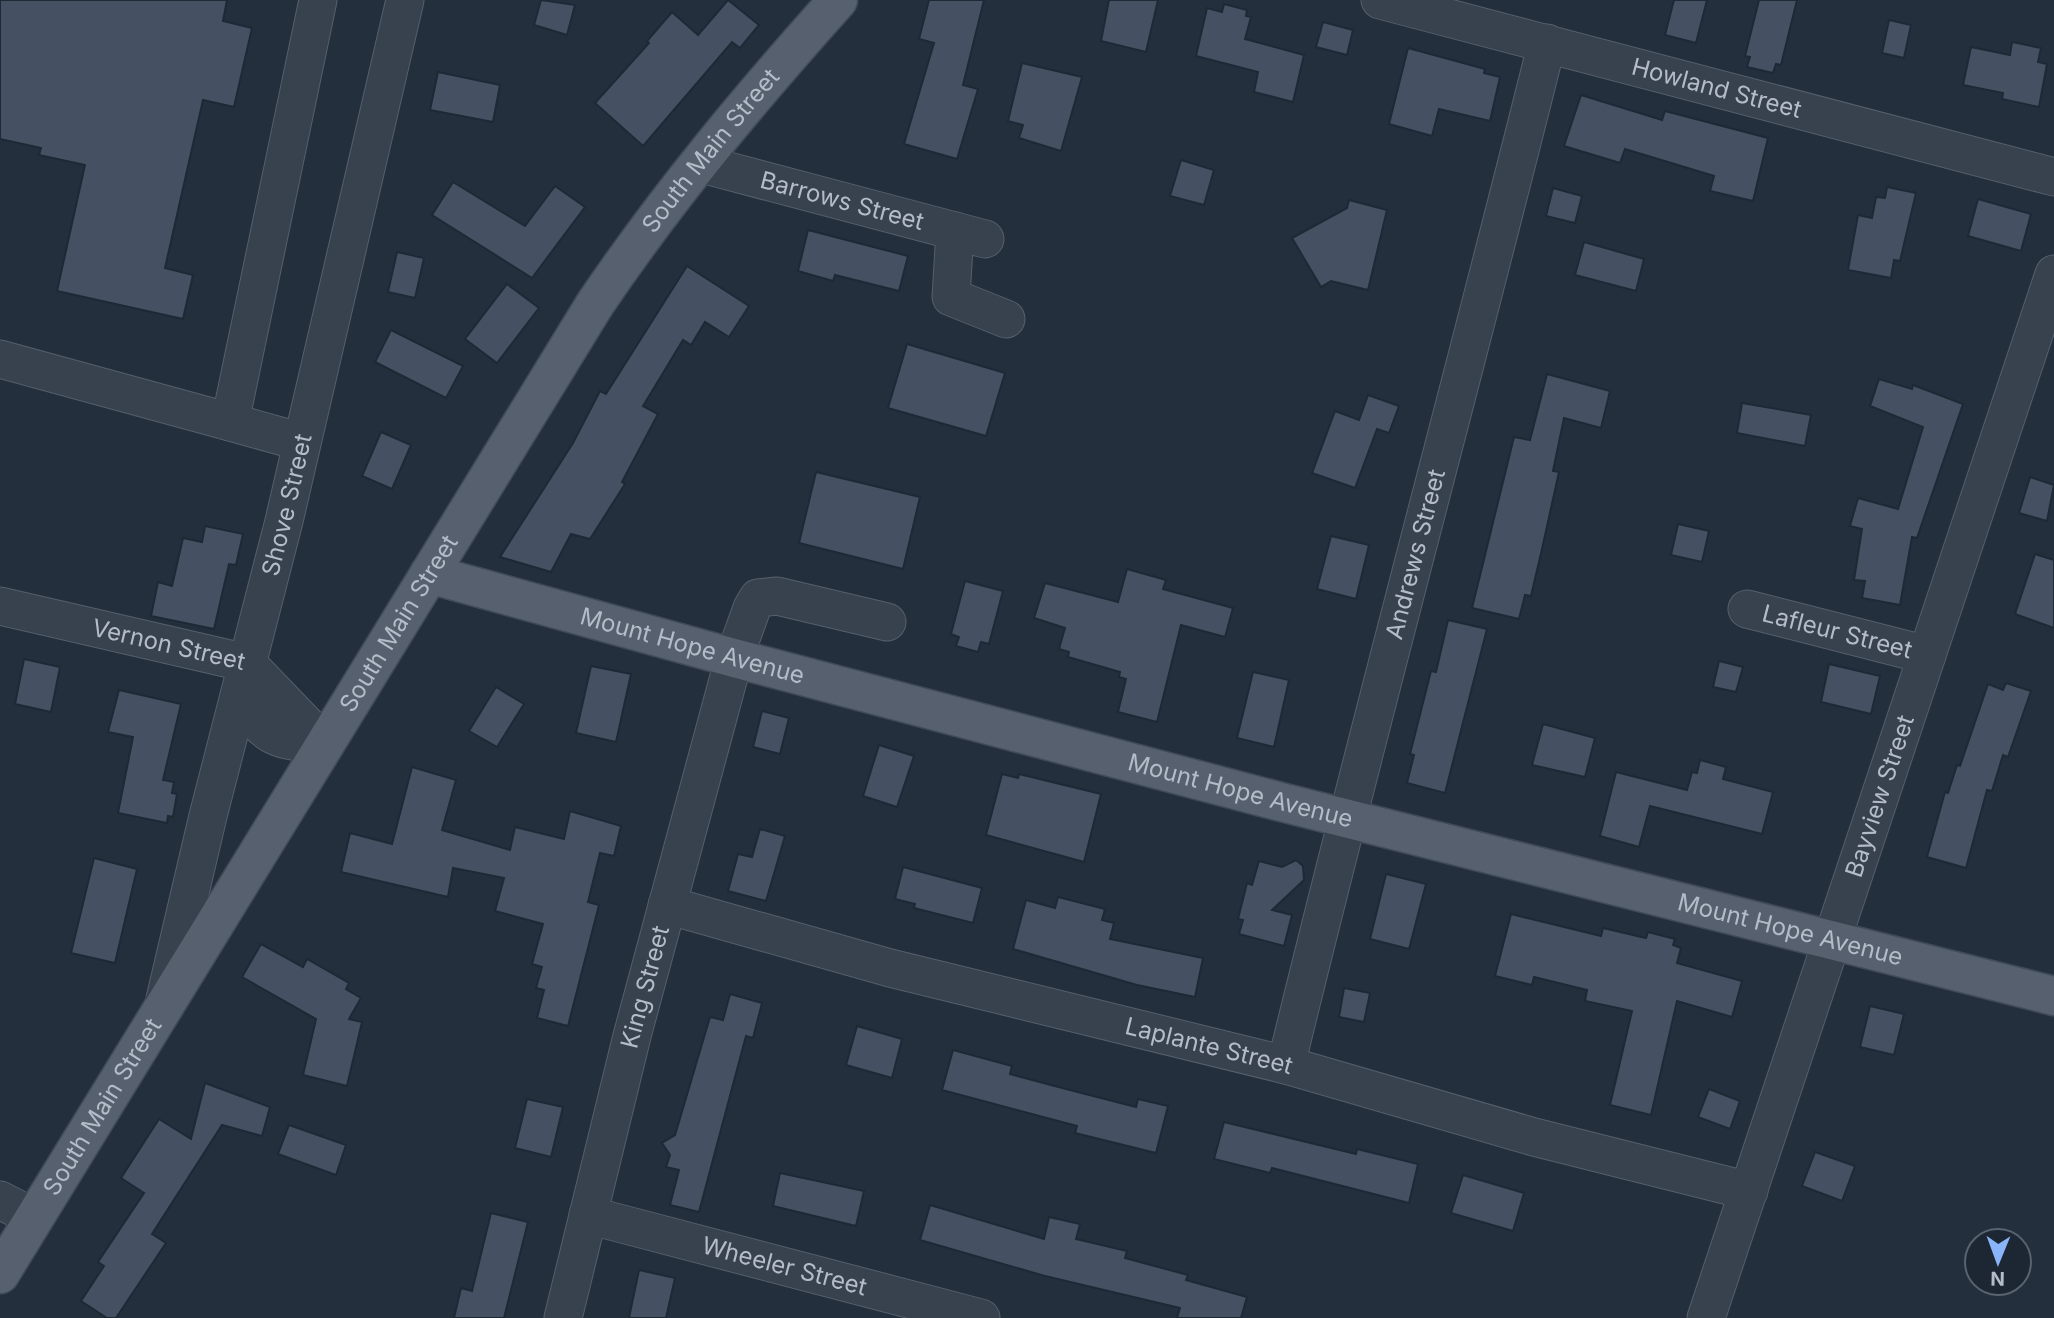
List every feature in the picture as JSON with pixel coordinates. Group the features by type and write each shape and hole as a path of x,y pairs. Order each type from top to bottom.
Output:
{"main road":[{"name":"South Main Street","path":"0,1274 595,304 740,109 838,0"},
{"name":"Mount Hope Avenue","path":"429,574 734,658 1346,818 2054,996"}],"street":[{"path":"230,422 318,0"},
{"name":"Shove Street","path":"162,1009 302,442 405,0"},
{"name":"Howland Street","path":"1380,0 2054,177"},
{"name":"Andrews Street","path":"1286,1065 1346,818 1458,400 1547,43"},
{"name":"Barrows Street","path":"698,163 970,235 951,297 1006,319"},
{"name":"Bayview Street","path":"1706,1318 1830,939 2054,274"},
{"path":"0,359 302,442"},
{"name":"King Street","path":"563,1318 667,905 734,658 752,608 758,598 766,596 887,622"},
{"name":"Vernon Street","path":"0,606 243,680 325,744"},
{"name":"Lafleur Street","path":"1747,609 1927,654"},
{"name":"Laplante Street","path":"667,905 890,968 1286,1065 1534,1138 1749,1191"},
{"path":"0,1200 35,1218"},
{"name":"Wheeler Street","path":"588,1215 981,1318"}],"building":[{"path":"0,0 227,0 223,21 252,28 234,107 203,100 165,268 193,275 183,319 57,291 85,165 39,155 41,148 0,139"},
{"path":"541,0 575,5 567,35 534,25"},
{"path":"728,0 759,25 740,48 732,42 643,146 595,103 649,43 647,41 672,12 698,35"},
{"path":"929,0 984,0 963,85 978,89 957,159 904,144 934,43 919,39"},
{"path":"1109,0 1158,0 1146,52 1101,41"},
{"path":"1674,0 1707,0 1696,43 1665,35"},
{"path":"1759,0 1797,0 1781,65 1776,64 1773,73 1747,67 1750,57 1745,56"},
{"path":"1224,4 1247,10 1246,16 1251,17 1245,39 1304,55 1293,102 1254,92 1258,72 1196,56 1207,8 1222,12"},
{"path":"1889,20 1911,25 1904,58 1882,53"},
{"path":"1323,22 1353,30 1347,55 1316,47"},
{"path":"2012,42 2041,48 2038,62 2047,64 2039,107 2002,99 2003,93 1963,85 1971,47 2010,55"},
{"path":"1408,48 1485,69 1484,73 1500,77 1490,121 1439,109 1432,136 1389,124"},
{"path":"1022,63 1082,77 1061,151 1019,138 1023,125 1008,121"},
{"path":"438,72 500,85 493,122 430,110"},
{"path":"1581,95 1662,120 1665,111 1768,138 1753,201 1710,191 1714,176 1625,149 1620,163 1564,146"},
{"path":"1181,160 1214,170 1204,205 1170,196"},
{"path":"453,182 525,226 555,186 585,207 532,278 432,215"},
{"path":"1887,187 1916,193 1900,261 1894,260 1891,278 1848,270 1858,215 1872,218 1876,197 1885,198"},
{"path":"1553,188 1582,196 1575,223 1546,216"},
{"path":"1978,199 2031,214 2021,251 1968,236"},
{"path":"1349,200 1387,210 1368,290 1331,281 1321,287 1292,238 1347,208"},
{"path":"808,230 908,256 899,291 835,275 833,281 798,271"},
{"path":"1584,242 1644,259 1636,291 1575,275"},
{"path":"397,252 424,258 415,298 388,292"},
{"path":"687,266 749,306 729,337 705,322 691,345 683,340 643,406 658,414 622,482 625,484 590,539 571,534 551,572 500,557 573,443 600,391 606,394"},
{"path":"507,284 539,308 497,363 465,339"},
{"path":"391,330 463,366 446,398 375,362"},
{"path":"907,344 1005,373 986,436 888,408"},
{"path":"1547,374 1610,391 1601,428 1564,418 1553,471 1559,472 1542,549 1531,596 1525,595 1519,619 1472,608 1514,437 1530,440"},
{"path":"1879,379 1912,389 1913,385 1963,404 1917,538 1912,537 1900,605 1862,598 1865,581 1854,580 1862,529 1850,526 1858,498 1898,509 1923,427 1870,406"},
{"path":"1368,395 1399,406 1389,433 1377,429 1355,488 1312,473 1335,411 1359,420"},
{"path":"1742,403 1811,415 1805,446 1737,433"},
{"path":"381,432 411,445 392,489 362,476"},
{"path":"816,472 920,497 903,569 799,543"},
{"path":"2030,477 2054,485 2047,521 2019,513"},
{"path":"1678,524 1709,531 1702,562 1671,555"},
{"path":"205,526 243,534 236,565 229,564 214,629 151,616 158,582 172,586 183,538 202,542"},
{"path":"1331,536 1369,545 1356,599 1317,589"},
{"path":"2035,554 2054,560 2054,628 2015,614"},
{"path":"1127,569 1166,580 1163,589 1233,608 1225,637 1181,625 1157,722 1118,712 1126,679 1119,677 1120,672 1068,657 1069,652 1059,649 1065,628 1034,618 1045,583 1118,602"},
{"path":"965,581 1003,591 989,644 981,642 978,652 956,646 959,637 951,634"},
{"path":"1448,620 1487,629 1445,793 1407,783 1414,755 1410,754 1431,671 1436,672"},
{"path":"24,659 60,667 51,712 15,704"},
{"path":"1719,661 1743,667 1736,692 1713,687"},
{"path":"1829,664 1880,676 1871,714 1821,702"},
{"path":"591,666 631,674 616,742 576,733"},
{"path":"1253,672 1289,680 1274,747 1237,738"},
{"path":"2006,683 2031,691 2008,757 2003,755 1992,791 1987,790 1966,868 1927,857 1945,792 1948,793 1957,765 1960,766 1988,684 2003,690"},
{"path":"496,687 524,704 497,747 469,731"},
{"path":"119,690 181,704 163,780 174,782 172,793 177,794 173,817 168,816 167,823 118,813 133,737 108,732"},
{"path":"762,711 789,718 780,754 753,747"},
{"path":"1543,724 1595,738 1585,777 1532,765"},
{"path":"879,745 914,756 897,807 863,796"},
{"path":"1700,760 1726,767 1723,779 1773,792 1762,834 1650,806 1639,847 1600,836 1616,772 1687,790 1692,772 1697,773"},
{"path":"412,767 456,780 442,830 510,850 515,827 564,839 570,811 621,826 614,856 600,853 588,902 599,905 568,1026 537,1018 544,990 536,988 542,967 532,964 543,924 495,911 504,878 453,868 448,897 341,872 350,833 392,844"},
{"path":"1002,774 1018,778 1019,774 1101,794 1084,862 986,835"},
{"path":"760,829 785,836 766,901 728,891 738,854 752,857"},
{"path":"94,858 137,869 115,963 71,953"},
{"path":"1296,860 1303,866 1304,880 1272,910 1292,915 1284,946 1239,934 1243,920 1238,919 1247,883 1252,885 1259,861 1282,867"},
{"path":"903,867 982,888 973,923 914,908 915,904 895,899"},
{"path":"1386,874 1426,884 1409,949 1370,939"},
{"path":"1058,897 1105,909 1102,920 1114,923 1110,939 1203,958 1195,997 1137,985 1013,949 1026,900 1055,908"},
{"path":"1511,914 1601,936 1603,928 1646,938 1648,932 1675,939 1673,945 1681,948 1677,963 1742,981 1732,1017 1677,1001 1651,1115 1610,1105 1632,1011 1585,1001 1587,990 1534,977 1532,985 1495,976"},
{"path":"261,944 303,967 307,959 349,983 346,989 361,998 349,1019 362,1022 347,1086 303,1075 316,1019 242,977"},
{"path":"1344,988 1370,993 1364,1022 1339,1017"},
{"path":"730,994 762,1003 753,1038 746,1036 699,1212 670,1205 679,1170 666,1167 670,1155 662,1143 675,1135 710,1017 723,1020"},
{"path":"1870,1006 1904,1014 1894,1055 1860,1047"},
{"path":"857,1026 902,1039 892,1078 846,1065"},
{"path":"953,1050 1012,1066 1010,1074 1066,1089 1136,1107 1138,1099 1168,1106 1156,1153 1075,1133 1077,1126 942,1090"},
{"path":"205,1083 270,1107 262,1136 222,1125 152,1234 166,1243 116,1318 107,1318 81,1301 104,1266 98,1262 144,1193 121,1178 159,1119 191,1139"},
{"path":"1709,1089 1740,1101 1730,1129 1698,1117"},
{"path":"527,1099 563,1107 551,1157 515,1148"},
{"path":"1224,1122 1356,1154 1357,1149 1418,1164 1409,1203 1272,1168 1270,1173 1214,1159"},
{"path":"289,1125 346,1145 336,1175 278,1154"},
{"path":"1815,1152 1855,1166 1842,1201 1802,1186"},
{"path":"780,1173 864,1191 856,1226 773,1206"},
{"path":"1463,1175 1524,1193 1513,1231 1451,1213"},
{"path":"930,1205 1044,1239 1049,1217 1080,1224 1076,1239 1127,1251 1125,1258 1188,1275 1186,1280 1247,1297 1241,1318 1177,1318 1180,1308 1045,1276 920,1240"},
{"path":"491,1213 528,1222 504,1318 454,1318 461,1288 472,1291"},
{"path":"639,1270 675,1278 666,1318 629,1318"}]}
